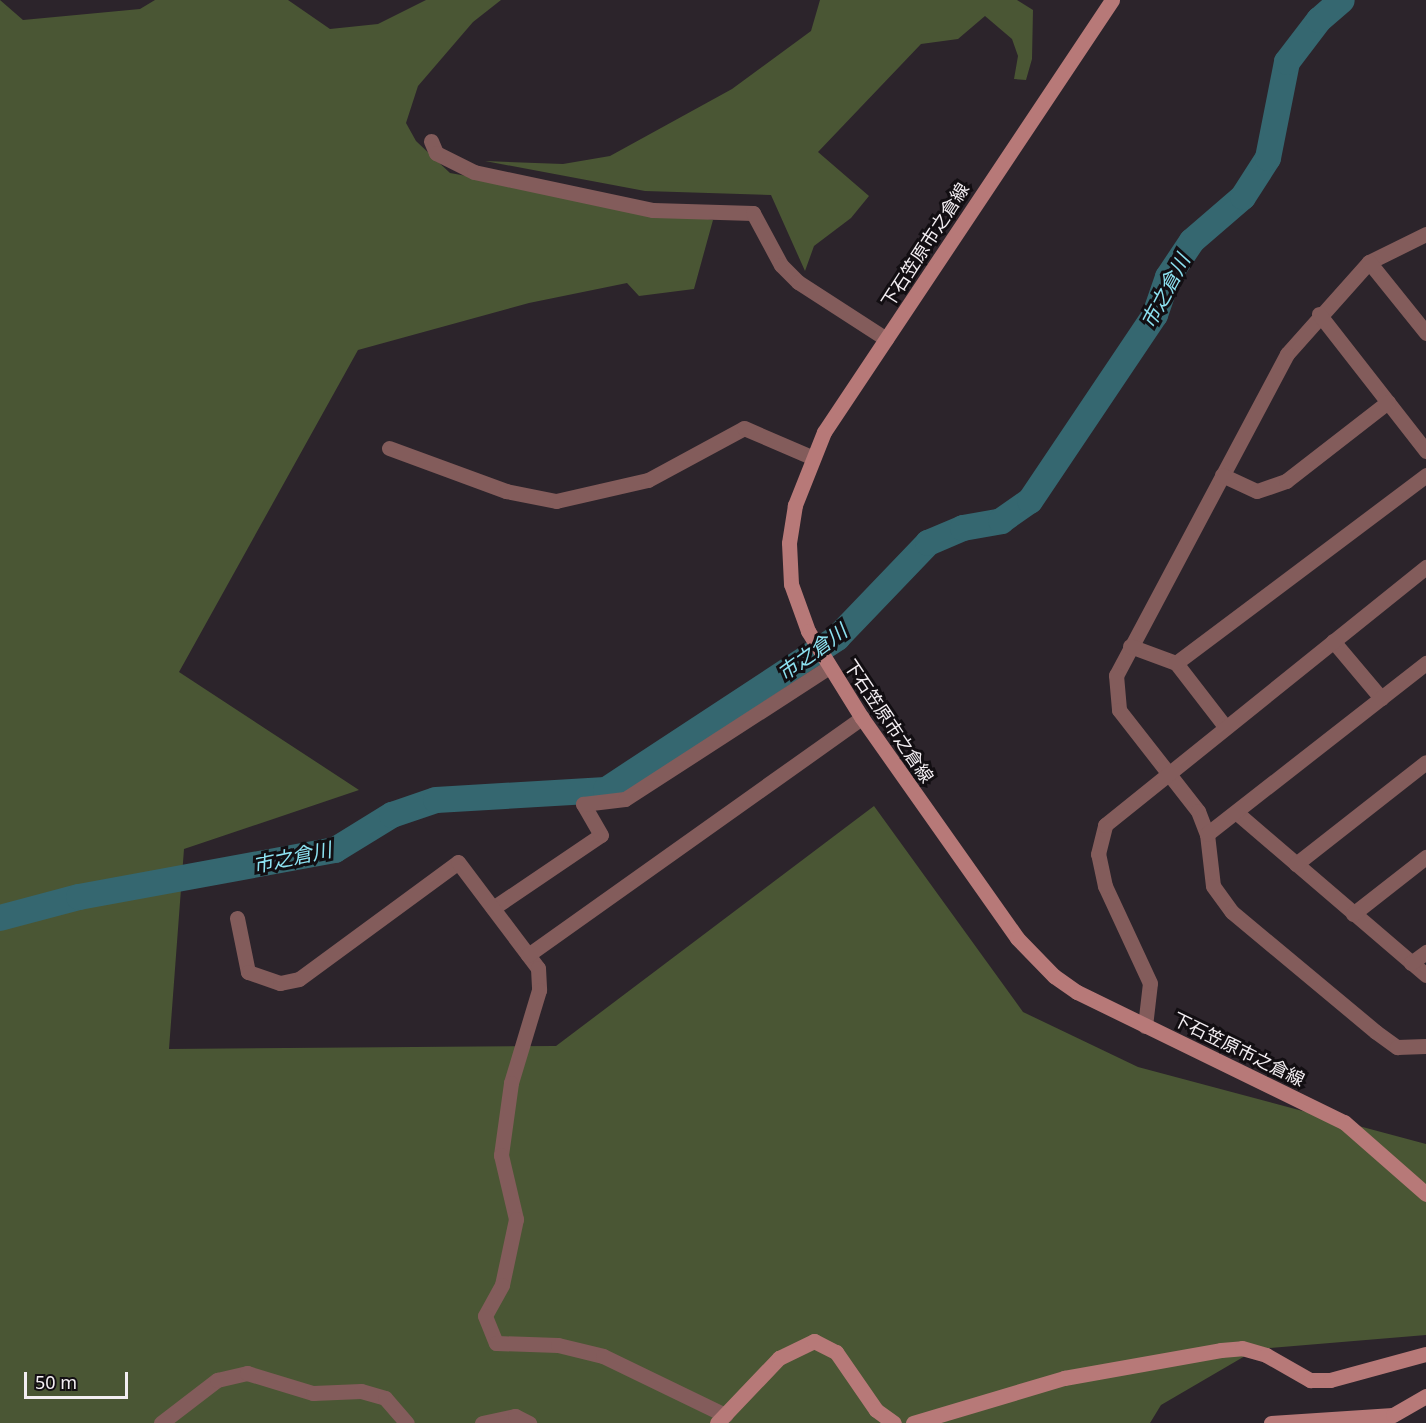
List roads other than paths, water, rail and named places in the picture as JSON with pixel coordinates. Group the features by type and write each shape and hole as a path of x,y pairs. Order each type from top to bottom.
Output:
{"main road":[{"name":"下石笠原市之倉線","path":"1112,0 886,339 811,457 789,543 791,584 808,631 829,667 862,718 1017,938 1077,992 1344,1122 1426,1194"},
{"path":"721,1419 793,1347 814,1341 836,1352 876,1410 894,1423"},
{"path":"913,1423 1064,1378 1221,1350 1242,1348 1266,1355 1310,1380 1330,1380 1426,1354"},
{"path":"1271,1423 1393,1415 1426,1396"}],"street":[{"path":"431,141 436,153 474,172 653,210 753,213 781,265 798,282 886,339"},
{"path":"1426,234 1369,262 1319,314 1287,354 1116,675 1119,710 1198,812 1207,834 1213,885 1232,912 1397,1047 1426,1046"},
{"path":"1369,262 1426,333"},
{"path":"1319,314 1426,451"},
{"path":"1222,475 1257,491 1286,481 1388,402"},
{"path":"389,448 506,491 556,501 648,480 744,428 811,457"},
{"path":"1176,663 1426,475"},
{"path":"1145,1026 1150,983 1105,886 1098,854 1104,825 1224,725 1426,567"},
{"path":"1333,641 1381,698"},
{"path":"1130,646 1176,663 1224,725"},
{"path":"1207,834 1238,813 1426,663"},
{"path":"493,908 600,835 583,804 626,799 829,667"},
{"path":"528,955 862,718"},
{"path":"1296,864 1426,762"},
{"path":"1238,813 1426,975"},
{"path":"1353,914 1426,857"},
{"path":"237,918 248,972 280,983 324,963 458,862 538,968 539,990 511,1083 501,1155 516,1219 502,1285 485,1316 496,1343 558,1345 603,1356 721,1419"},
{"path":"1411,963 1426,952"},
{"path":"161,1423 217,1380 247,1373 313,1393 377,1396 406,1423"},
{"path":"482,1423 515,1416 530,1423"}],"waterway":[{"name":"市之倉川","path":"0,918 79,897 335,850 392,815 436,800 606,790 837,638 928,543 963,528 1001,521 1030,501 1155,315 1168,277 1192,241 1243,197 1268,158 1287,62 1319,20 1342,0"}]}
